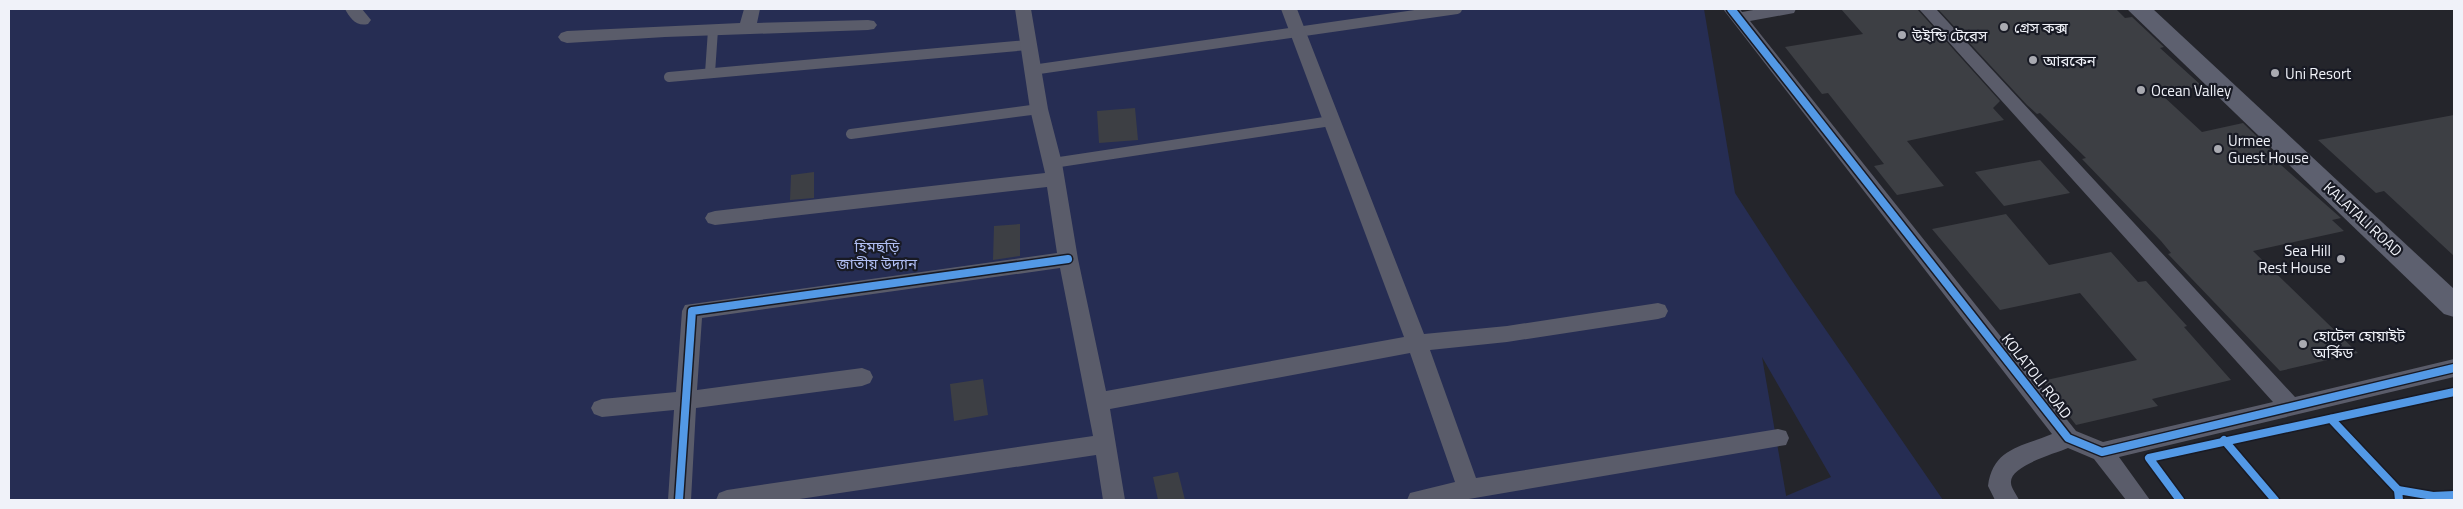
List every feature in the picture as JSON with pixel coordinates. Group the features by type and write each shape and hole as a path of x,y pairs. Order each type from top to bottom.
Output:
{"highway":[{"name":"KALATALI ROAD","path":"2156,13 2454,282"},
{"name":"KALATALI ROAD","path":"2156,13 2454,306"}],"street":[{"path":"747,28 752,9"},
{"path":"1023,9 1039,108 1055,171 1068,259 1106,444 1114,500"},
{"path":"1289,9 1417,343 1469,489"},
{"name":"KOLATOLI ROAD","path":"1734,13 1788,9"},
{"path":"1927,9 2291,407"},
{"name":"KOLATOLI ROAD","path":"1734,13 2068,438 2102,452"},
{"path":"567,38 665,31 868,25"},
{"path":"715,218 1055,171"},
{"path":"679,500 692,311 1068,259"},
{"path":"1097,402 1417,343 1507,334 1658,311"},
{"path":"2138,500 2102,452 2454,368"},
{"path":"602,408 686,400 862,377"},
{"path":"1418,500 1469,489 1778,438"},
{"path":"2008,500 1999,486 2001,471 2012,461 2068,438"},
{"path":"727,500 1106,444"}],"lane":[{"path":"1032,70 1457,9"},
{"path":"710,73 713,30"},
{"path":"669,77 1028,45"},
{"path":"851,134 1039,108"},
{"path":"1055,171 1331,121"}],"green space":[{"name":"হিমছড়ি জাতীয় উদ্যান","path":"9,9 1704,9 1735,193 1790,278 1943,500 9,500","holes":["1762,357 1831,477 1786,496"]}],"building":[{"path":"1841,9 1917,9 2000,101 1993,108 2004,120 1907,141 1944,186 1897,195 1874,166 1884,164 1828,93 1822,94 1785,47 1863,34"},
{"path":"1938,9 2116,9 2125,18 2132,17 2164,47 2160,48 2202,86 2162,95 2202,132 2243,123 2277,156 2272,157 2341,218 2332,220 2344,231 2253,251 2358,353 2280,371 2168,254 2171,253 2161,241 2082,159 2086,158 2040,113 2037,114 2027,105"},
{"path":"1135,108 1138,140 1099,143 1097,111"},
{"path":"2454,115 2454,256 2384,191 2376,193 2318,140"},
{"path":"2040,160 2070,193 2004,206 1975,172"},
{"path":"814,172 814,198 790,200 791,175"},
{"path":"2006,214 2049,265 2111,252 2138,282 2146,281 2187,326 2184,327 2231,380 2152,399 2158,406 2076,425 2042,381 2137,360 2080,293 2000,310 1932,229"},
{"path":"1020,224 1020,256 993,260 994,226"},
{"path":"983,379 988,415 954,421 950,384"},
{"path":"1178,472 1185,500 1158,500 1153,477"}],"cycle path":[{"path":"1731,9 2068,438 2102,452 2454,368"},
{"path":"679,500 692,311 1068,259"},
{"path":"2180,500 2149,458 2454,392"},
{"path":"2331,419 2398,490"},
{"path":"2224,440 2275,500"},
{"path":"2399,500 2397,497 2398,490 2419,495 2454,495"}],"place":[{"name":"গ্রেস কক্স","path":"2004,27"},
{"name":"উইন্ডি টেরেস","path":"1902,35"},
{"name":"আরকেন","path":"2033,60"},
{"name":"Uni Resort","path":"2275,73"},
{"name":"Ocean Valley","path":"2141,90"},
{"name":"Urmee Guest House","path":"2218,149"},
{"name":"Sea Hill Rest House","path":"2341,259"},
{"name":"হোটেল হোয়াইট অর্কিড","path":"2303,344"}]}
